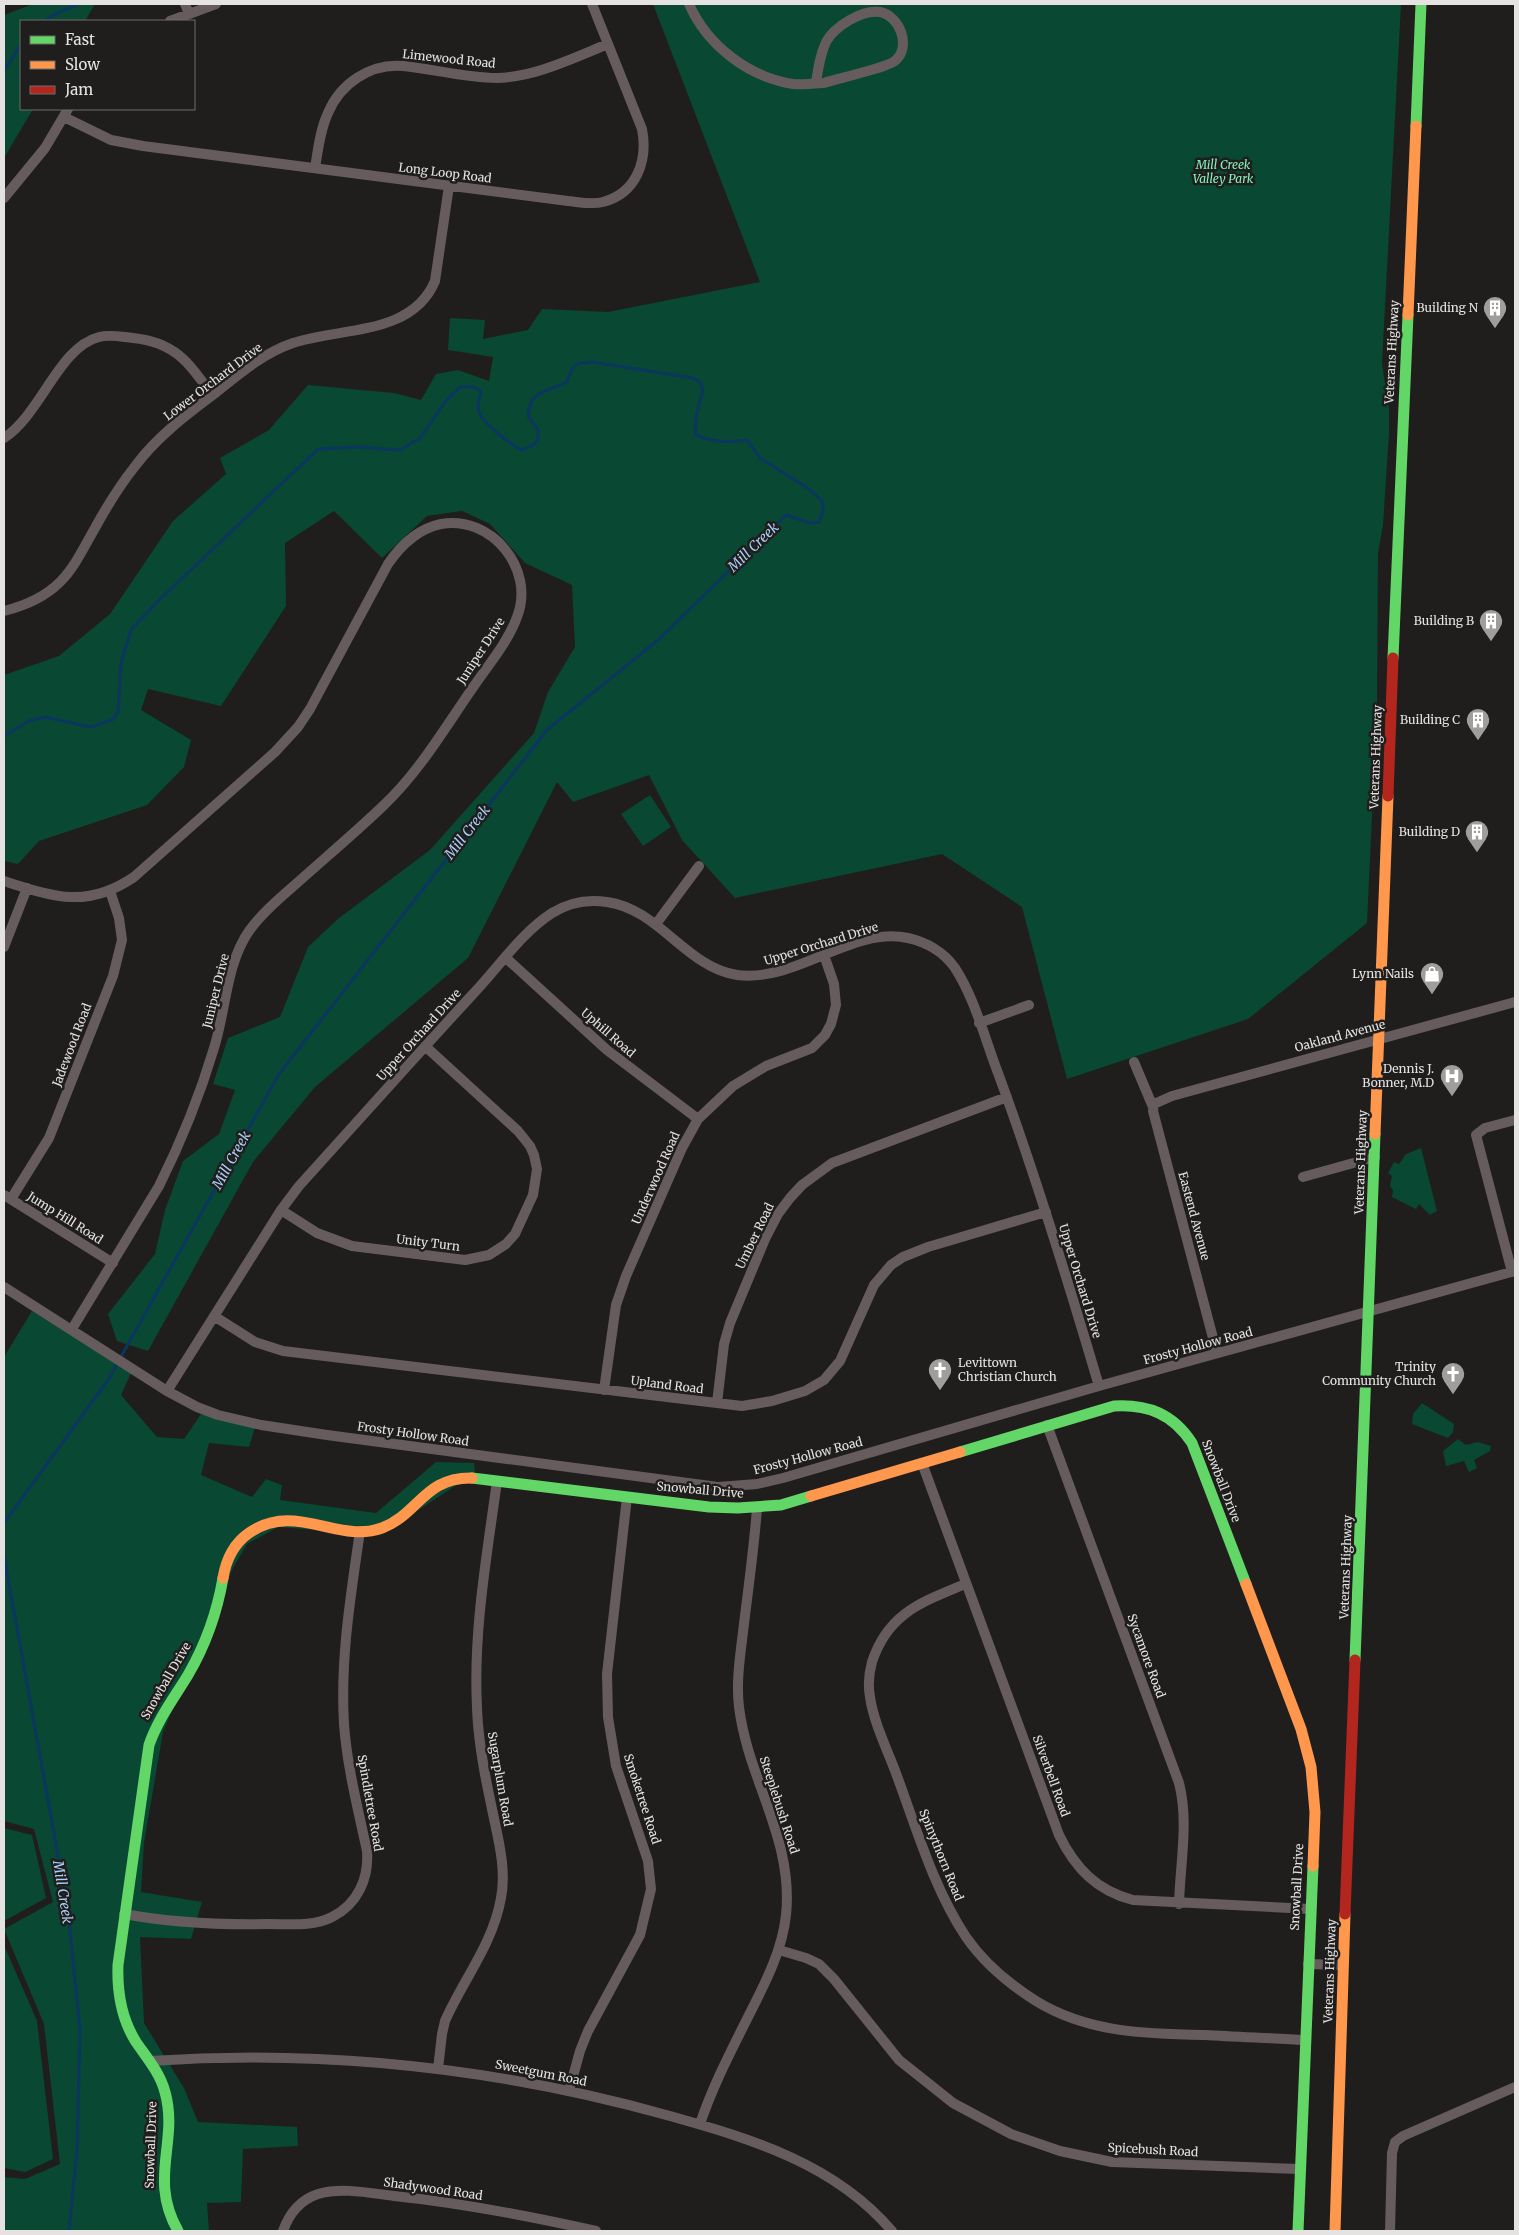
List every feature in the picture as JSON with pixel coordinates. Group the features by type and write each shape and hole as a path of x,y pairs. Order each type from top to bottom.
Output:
{"street":[{"path":"185,4 189,14"},
{"path":"173,20 216,4"},
{"name":"Long Loop Road","path":"66,113 111,140 449,186 592,203 605,202 636,179 644,161 644,137 631,98 592,4"},
{"path":"689,4 720,50 756,72 793,84 824,83 895,62 903,51 902,32 893,19 881,12 868,12 847,20 827,41 818,66 816,83"},
{"name":"Veterans Highway","path":"1336,2231 1343,1965 1397,569 1421,4"},
{"name":"Limewood Road","path":"315,168 323,126 334,99 347,85 369,71 384,66 401,66 487,77 514,77 541,70 608,44"},
{"path":"4,198 45,148 66,113"},
{"name":"Lower Orchard Drive","path":"4,611 35,599 50,591 60,582 73,568 120,487 136,464 153,445 212,395 262,358 292,344 389,322 406,316 416,308 432,289 435,281 449,186"},
{"path":"4,438 23,422 72,353 87,342 99,337 139,338 168,346 183,357 212,395"},
{"name":"Juniper Drive","path":"4,881 46,895 71,898 86,897 110,891 142,870 289,738 310,708 388,564 400,547 412,537 442,524 455,523 471,526 486,532 504,548 516,564 522,588 518,614 513,626 405,784 385,805 268,909 247,934 233,966 214,1049 171,1162 159,1186 72,1329"},
{"path":"656,924 700,866"},
{"path":"4,947 26,888"},
{"name":"Jadewood Road","path":"8,1197 49,1138 113,976 122,940 119,918 110,891"},
{"name":"Upper Orchard Drive","path":"167,1391 281,1210 299,1186 425,1046 540,923 554,912 576,903 591,901 616,903 631,908 656,924 710,965 738,975 766,974 875,938 899,937 920,942 936,949 954,966 964,985 1007,1097 1046,1212 1099,1386"},
{"name":"Underwood Road","path":"604,1390 616,1305 626,1276 682,1148 698,1119 719,1098 766,1066 812,1048 825,1035 831,1024 836,1005 834,984 824,955"},
{"name":"Uphill Road","path":"506,958 607,1050 698,1119"},
{"name":"Oakland Avenue","path":"1153,1107 1156,1103 1172,1096 1515,1002"},
{"path":"979,1023 1029,1005"},
{"name":"Unity Turn","path":"281,1210 317,1233 342,1244 465,1260 488,1255 506,1244 515,1234 534,1195 537,1169 530,1146 518,1131 425,1046"},
{"name":"Eastend Avenue","path":"1134,1062 1153,1107 1217,1353"},
{"name":"Umber Road","path":"717,1403 724,1344 730,1323 778,1214 802,1185 832,1163 1007,1097"},
{"path":"1514,1271 1476,1135 1485,1128 1515,1120"},
{"path":"1303,1177 1375,1157"},
{"name":"Jump Hill Road","path":"8,1197 112,1263"},
{"name":"Upland Road","path":"214,1316 255,1342 283,1351 742,1406 805,1391 832,1372 840,1361 874,1285 891,1265 912,1253 928,1247 1046,1212"},
{"name":"Frosty Hollow Road","path":"4,1287 167,1391 218,1416 261,1425 718,1487 756,1484 783,1478 1099,1386 1514,1271"},
{"name":"Snowball Drive","path":"178,2231 168,2214 162,2184 167,2102 160,2076 126,2024 118,1998 118,1972 124,1914 154,1729 183,1683 205,1641 218,1605 223,1573 232,1550 242,1539 253,1530 278,1521 310,1522 360,1531 383,1528 397,1520 425,1494 443,1482 456,1478 497,1481 709,1507 757,1508 803,1499 1114,1406 1136,1404 1161,1411 1169,1416 1182,1427 1192,1443 1300,1729 1311,1767 1315,1812 1298,2231"},
{"name":"Sycamore Road","path":"1047,1425 1179,1783 1182,1822 1179,1904"},
{"name":"Silverbell Road","path":"922,1463 1059,1835 1078,1868 1091,1880 1120,1897 1149,1902 1179,1904 1310,1909"},
{"name":"Sugarplum Road","path":"438,2069 445,2021 486,1946 493,1929 503,1886 499,1843 480,1753 476,1707 477,1648 497,1481"},
{"name":"Smoketree Road","path":"569,2091 588,2031 640,1934 651,1889 648,1861 616,1766 608,1717 607,1674 627,1497"},
{"name":"Steeplebush Road","path":"700,2124 718,2078 766,1981 779,1950 788,1896 785,1860 748,1749 741,1721 738,1690 757,1508"},
{"name":"Spindletree Road","path":"124,1914 192,1924 306,1924 332,1917 344,1909 360,1891 367,1872 367,1856 344,1726 343,1696 344,1668 360,1531"},
{"name":"Spinythorn Road","path":"965,1584 918,1604 901,1615 881,1639 871,1666 869,1688 874,1714 943,1896 967,1938 978,1952 1008,1981 1037,2001 1078,2020 1114,2030 1147,2034 1305,2040"},
{"name":"Spicebush Road","path":"779,1950 819,1964 834,1979 899,2060 953,2103 1011,2134 1060,2151 1112,2162 1300,2169"},
{"path":"1308,1964 1343,1965"},
{"name":"Sweetgum Road","path":"150,2061 252,2057 352,2061 438,2069 503,2078 636,2106 745,2138 805,2162 858,2198 892,2231"},
{"path":"1390,2231 1392,2153 1395,2142 1403,2136 1515,2087"},
{"name":"Shadywood Road","path":"283,2231 291,2213 298,2206 315,2195 342,2191 446,2201 596,2231"}],"green space":[{"path":"33,4 95,4 86,20 20,20 20,110 32,110 4,158 4,15"},
{"name":"Mill Creek Valley Park","path":"653,4 1401,4 1382,363 1389,410 1389,434 1383,525 1378,553 1377,708 1367,923 1248,1019 1067,1079 1022,907 942,854 735,898 682,840 649,775 573,802 557,782 468,958 315,1087 253,1162 148,1351 117,1341 108,1314 155,1254 165,1210 183,1161 219,1134 235,1090 213,1084 228,1038 280,1017 308,947 339,918 430,850 534,733 548,692 575,647 572,585 525,563 490,524 462,511 427,516 382,558 334,511 285,543 286,606 221,706 148,689 141,710 191,740 184,767 147,805 39,841 18,864 4,861 4,675 59,656 110,614 173,521 226,474 220,458 269,430 308,385 394,393 421,400 436,374 458,370 489,381 493,357 448,350 450,318 485,320 483,339 528,330 542,309 608,312 760,282"},
{"path":"650,795 671,827 643,846 621,814"},
{"path":"1421,1148 1437,1211 1430,1215 1419,1204 1416,1209 1392,1197 1393,1190 1390,1186 1392,1176 1388,1173 1394,1162 1399,1164 1406,1154"},
{"path":"32,1311 131,1373 121,1395 157,1437 184,1439 201,1414 255,1427 249,1447 209,1443 201,1475 252,1497 266,1479 282,1485 280,1500 376,1513 436,1462 474,1463 475,1473 380,1535 278,1527 247,1544 233,1568 163,1732 144,1843 141,1892 202,1902 191,1939 140,1937 144,2023 184,2088 198,2122 297,2127 298,2146 243,2149 241,2202 207,2203 209,2231 4,2231 4,2177 25,2179 60,2164 44,2024 4,1929 53,1902 34,1829 4,1821 4,1357"},
{"path":"1422,1403 1454,1424 1453,1432 1448,1438 1412,1424 1413,1414"},
{"path":"1458,1439 1466,1445 1478,1442 1491,1446 1490,1451 1474,1460 1477,1468 1469,1472 1464,1461 1446,1466 1443,1451"},
{"path":"4,1828 32,1835 46,1898 4,1921"},
{"path":"4,1945 37,2021 53,2159 25,2172 4,2168"}],"waterway":[{"name":"Mill Creek","path":"46,20 78,4"},
{"name":"Mill Creek","path":"4,70 20,46"},
{"name":"Mill Creek","path":"4,736 29,721 45,717 91,727 112,720 118,712 121,663 131,630 155,604 318,449 358,447 400,450 420,438 445,402 460,387 473,387 481,391 478,408 483,419 502,437 521,450 532,446 538,440 538,430 528,416 532,401 540,393 567,382 575,365 593,362 693,378 700,382 703,390 696,416 695,435 721,441 747,440 760,458 809,489 822,501 823,511 819,522 810,523 786,515 658,640 547,730 279,1074 108,1380 4,1523"},
{"name":"Mill Creek","path":"4,1556 68,1911 80,2029 77,2151 69,2231"}],"traffic: fast":[{"path":"1416,126 1421,4"},
{"path":"1393,658 1408,315"},
{"path":"1355,1660 1375,1134"},
{"path":"960,1452 1114,1406 1138,1407 1159,1413 1177,1425 1192,1443 1246,1584"},
{"path":"472,1478 709,1507 738,1508 781,1505 811,1496"},
{"path":"178,2231 169,2212 165,2194 164,2177 169,2127 165,2092 157,2072 136,2042 123,2014 119,1995 118,1965 149,1745 162,1717 200,1652 218,1604 223,1578"},
{"path":"1298,2231 1313,1866"}],"traffic: slow":[{"path":"1408,315 1416,126"},
{"path":"1375,1134 1388,796"},
{"path":"811,1496 960,1452"},
{"path":"223,1578 228,1559 235,1547 243,1537 266,1524 283,1521 300,1522 349,1531 366,1531 382,1528 395,1522 423,1497 443,1483 456,1479 472,1478"},
{"path":"1246,1584 1301,1729 1311,1767 1315,1812 1313,1866"},
{"path":"1335,2231 1345,1914"}],"traffic: jam":[{"path":"1388,796 1393,658"},
{"path":"1345,1914 1355,1660"}],"place":[{"name":"Building N","path":"1495,329"},
{"name":"Building B","path":"1491,642"},
{"name":"Building C","path":"1478,741"},
{"name":"Building D","path":"1477,853"},
{"name":"Lynn Nails","path":"1432,995"},
{"name":"Dennis J. Bonner, M.D","path":"1452,1097"},
{"name":"Levittown Christian Church","path":"940,1391"},
{"name":"Trinity Community Church","path":"1453,1395"}]}
